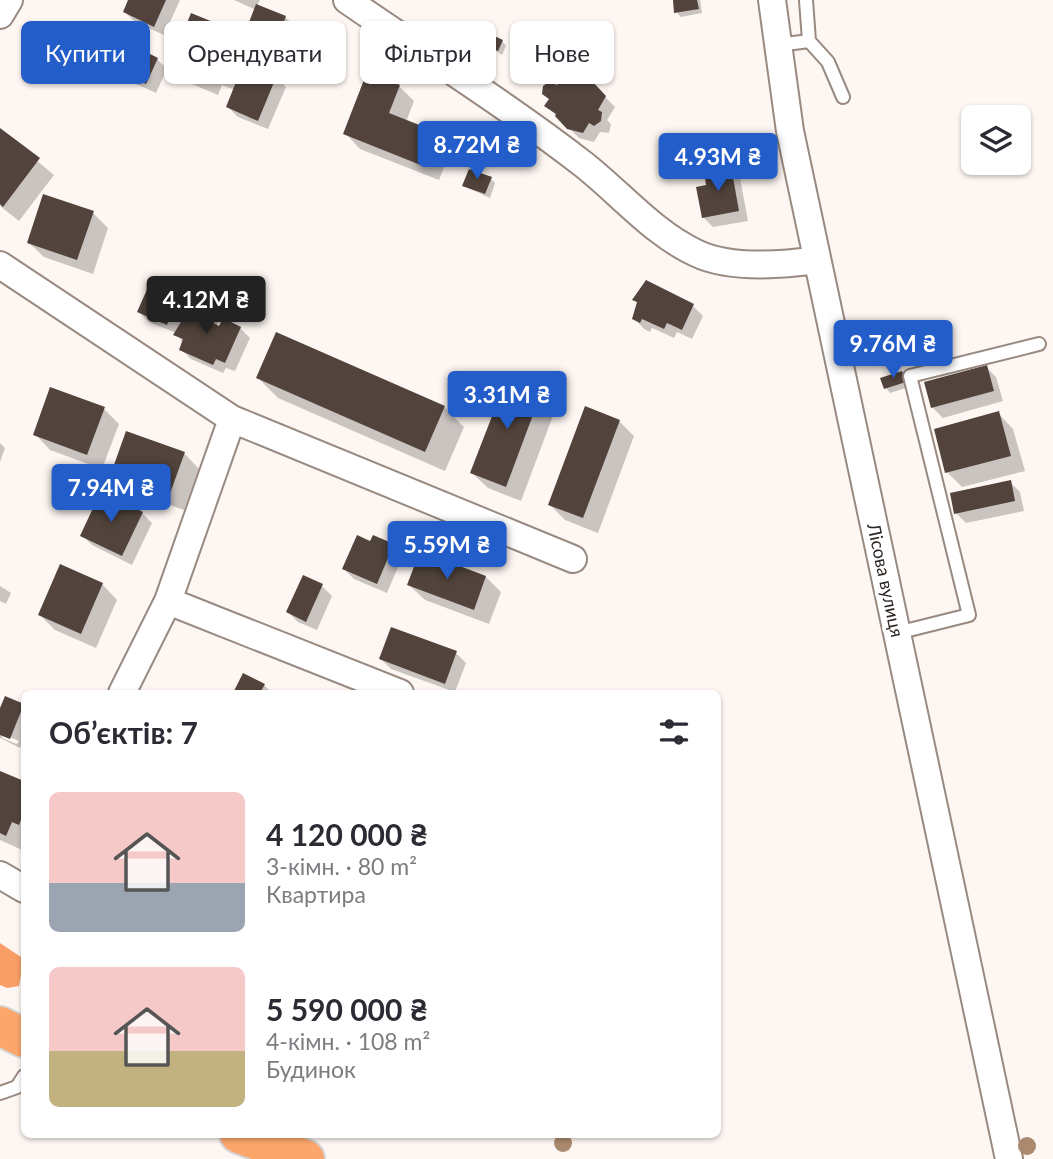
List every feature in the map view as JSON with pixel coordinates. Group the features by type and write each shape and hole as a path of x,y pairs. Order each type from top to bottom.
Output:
{"highway":[{"path":"0,1026 21,1036"},
{"path":"249,1138 304,1159"}],"street":[{"path":"0,15 9,0"},
{"path":"346,0 583,164 652,224 697,254 747,264 794,264 817,260"},
{"name":"Лісова вулиця","path":"772,0 790,131 1009,1159"},
{"path":"0,265 232,419 573,559"},
{"path":"124,690 168,601 232,419"},
{"path":"168,601 393,690"},
{"path":"0,875 21,887"}],"lane":[{"path":"806,0 809,41 828,62 843,97"},
{"path":"778,45 809,41"},
{"path":"897,633 969,615 910,376 1040,344"},
{"path":"0,1093 17,1087 21,1081"}],"shaded area":[{"path":"0,943 21,957 21,975 19,986 7,988 0,985"}],"building":[{"path":"128,0 166,0 154,27 150,25 150,21 142,21 123,12"},
{"path":"673,0 697,0 699,9 674,13"},
{"path":"256,4 286,16 284,21 250,21"},
{"path":"191,13 211,21 188,21"},
{"path":"496,37 503,40 496,50"},
{"path":"150,54 158,58 150,75"},
{"path":"235,84 273,84 258,121 226,107"},
{"path":"362,84 400,85 389,113 437,132 423,166 343,134"},
{"path":"595,84 606,96 598,110 602,112 601,121 594,126 589,123 583,133 567,129 556,114 544,106 549,99 542,94 543,86"},
{"path":"0,128 40,158 3,207 0,204"},
{"path":"731,166 739,211 702,218 696,187 706,185 704,171"},
{"path":"469,169 492,177 485,194 462,186"},
{"path":"43,194 94,211 77,260 27,243"},
{"path":"646,280 694,304 682,330 667,323 664,329 642,319 640,323 632,319 637,302 632,300"},
{"path":"149,285 178,297 167,325 137,312"},
{"path":"192,304 209,311 205,319 219,326 223,318 241,327 225,363 216,359 213,365 179,350 183,339 173,335"},
{"path":"276,332 445,406 425,452 256,378"},
{"path":"987,365 994,391 931,408 924,382"},
{"path":"902,371 906,382 884,389 880,378"},
{"path":"508,375 543,388 506,487 470,473"},
{"path":"50,387 105,407 87,455 33,435"},
{"path":"585,406 620,420 583,518 548,505"},
{"path":"999,411 1011,456 945,473 934,429"},
{"path":"126,431 185,452 169,496 110,476"},
{"path":"1011,480 1015,501 954,514 950,493"},
{"path":"101,491 143,512 122,556 80,536"},
{"path":"357,535 370,541 373,535 394,544 377,584 342,569"},
{"path":"420,551 486,576 474,610 407,585"},
{"path":"60,564 103,583 81,634 38,615"},
{"path":"303,575 323,584 306,622 286,612"},
{"path":"391,627 457,651 445,684 379,659"},
{"path":"243,673 265,684 262,690 234,690"},
{"path":"5,696 21,703 21,712 10,739 0,735 0,708"},
{"path":"0,771 21,780 21,820 19,825 12,822 6,836 0,833"}]}
